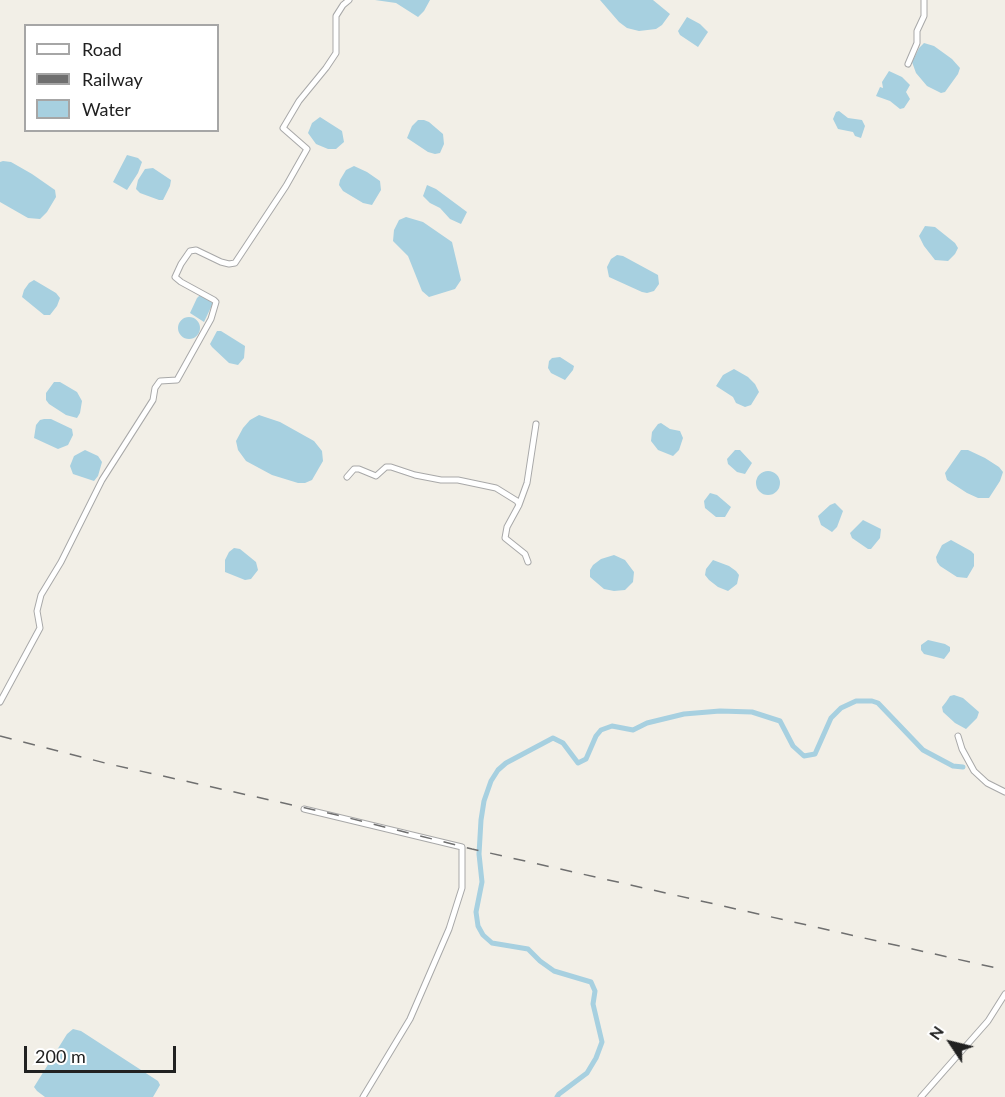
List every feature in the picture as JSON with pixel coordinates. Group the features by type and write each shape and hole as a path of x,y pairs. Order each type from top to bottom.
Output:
{"street":[{"path":"0,702 40,628 37,611 41,595 61,562 102,480 153,400 155,388 160,381 177,380 211,318 216,302 175,277 190,251 196,250 221,262 235,263 286,186 306,149 283,128 299,101 326,69 336,53 336,16 349,0"},
{"path":"908,64 917,43 917,31 924,16 924,0"},
{"path":"528,562 525,554 505,538 507,527 519,505 527,483 536,424"},
{"path":"347,477 354,469 376,476 387,467 391,467 428,478 486,485 517,501 519,505"},
{"path":"958,736 974,771 987,783 1005,792"},
{"path":"304,809 462,848 462,888 449,929 410,1019 363,1097"},
{"path":"921,1097 988,1021 1005,994"}],"water":[{"path":"375,0 430,0 418,17 396,3"},
{"path":"600,0 653,0 670,14 656,29 639,31 627,28 619,22"},
{"path":"687,17 700,24 708,32 698,47 680,35 678,31"},
{"path":"924,43 934,46 960,68 945,92 941,93 927,86 916,73 912,62"},
{"path":"889,71 902,77 910,85 906,92 910,99 904,108 900,109 890,101 876,96 880,87 883,88 882,82"},
{"path":"839,111 848,118 862,120 865,126 861,138 855,136 853,132 838,129 833,119"},
{"path":"320,117 342,131 344,142 336,149 328,149 316,144 308,133 312,123"},
{"path":"418,120 429,122 443,134 444,144 440,153 428,152 407,138 412,126"},
{"path":"127,155 138,158 142,162 127,190 113,182"},
{"path":"0,162 11,162 55,190 56,197 40,219 28,218 0,202"},
{"path":"354,166 380,181 381,190 372,205 363,203 343,191 339,185 346,170"},
{"path":"153,168 171,180 163,200 140,193 136,189 138,180 145,169"},
{"path":"427,185 467,212 461,224 450,219 440,208 423,196"},
{"path":"406,217 423,222 452,242 461,280 455,289 429,297 422,291 408,256 393,241 394,230 399,220"},
{"path":"925,226 935,227 955,243 958,248 948,261 935,260 924,246 919,236"},
{"path":"617,255 658,275 659,284 654,291 642,292 609,277 607,267 611,259"},
{"path":"34,280 56,293 60,298 50,315 44,315 22,297 24,290"},
{"path":"200,295 213,303 204,322 190,313"},
{"path":"189,317 197,320 200,328 197,336 189,339 181,336 178,328 181,320"},
{"path":"217,331 221,331 245,346 244,358 238,365 229,363 210,344"},
{"path":"560,357 574,366 565,380 551,373 548,368 552,358"},
{"path":"734,369 748,377 759,392 751,405 745,407 736,403 733,397 716,386 723,375"},
{"path":"54,382 60,382 77,392 82,401 77,418 66,415 46,400 46,393"},
{"path":"259,415 280,422 314,441 322,451 323,461 312,480 298,483 272,475 246,461 238,450 236,441 250,420"},
{"path":"44,419 51,419 72,429 73,435 68,445 58,449 34,438 36,425"},
{"path":"661,423 670,429 680,431 683,438 679,450 673,456 658,450 651,441 652,432"},
{"path":"85,450 98,456 102,462 94,481 73,474 70,466 74,456"},
{"path":"735,450 740,450 752,463 745,474 737,472 728,464 727,459"},
{"path":"961,450 968,450 985,458 1003,472 989,498 978,498 947,480 945,473"},
{"path":"768,471 776,475 780,483 776,491 768,495 760,491 756,483 760,475"},
{"path":"710,493 717,495 731,507 725,517 716,517 705,508 704,501"},
{"path":"835,503 843,511 837,527 832,532 821,525 818,516"},
{"path":"863,520 881,529 880,538 871,549 852,538 850,533"},
{"path":"951,540 974,554 974,566 967,578 957,577 937,562 936,557 942,545"},
{"path":"234,548 240,549 256,562 258,570 251,579 245,580 225,572 225,560"},
{"path":"614,555 625,560 634,572 633,582 625,590 604,589 590,577 593,565 601,559"},
{"path":"713,560 729,566 739,575 737,584 728,591 718,587 705,575 706,569"},
{"path":"928,640 950,647 944,659 924,654 921,645"},
{"path":"950,696 963,698 979,712 977,718 966,729 943,712 942,707"},
{"path":"73,1029 81,1031 158,1081 160,1085 153,1097 45,1097 37,1091 34,1087 67,1034"}],"waterway":[{"path":"557,1097 587,1073 602,1042 593,1004 595,991 591,982 554,971 528,949 492,943 483,935 478,926 476,912 482,882 479,854 484,801 491,781 506,763 553,738 563,743 578,763 586,759 601,730 612,726 633,730 647,723 684,714 720,711 752,712 780,721 793,746 804,756 815,754 831,718 841,708 856,701 872,701 878,703 923,750 953,766 963,767"}],"railway":[{"path":"0,736 109,764 337,815 472,849 1005,970"}]}
